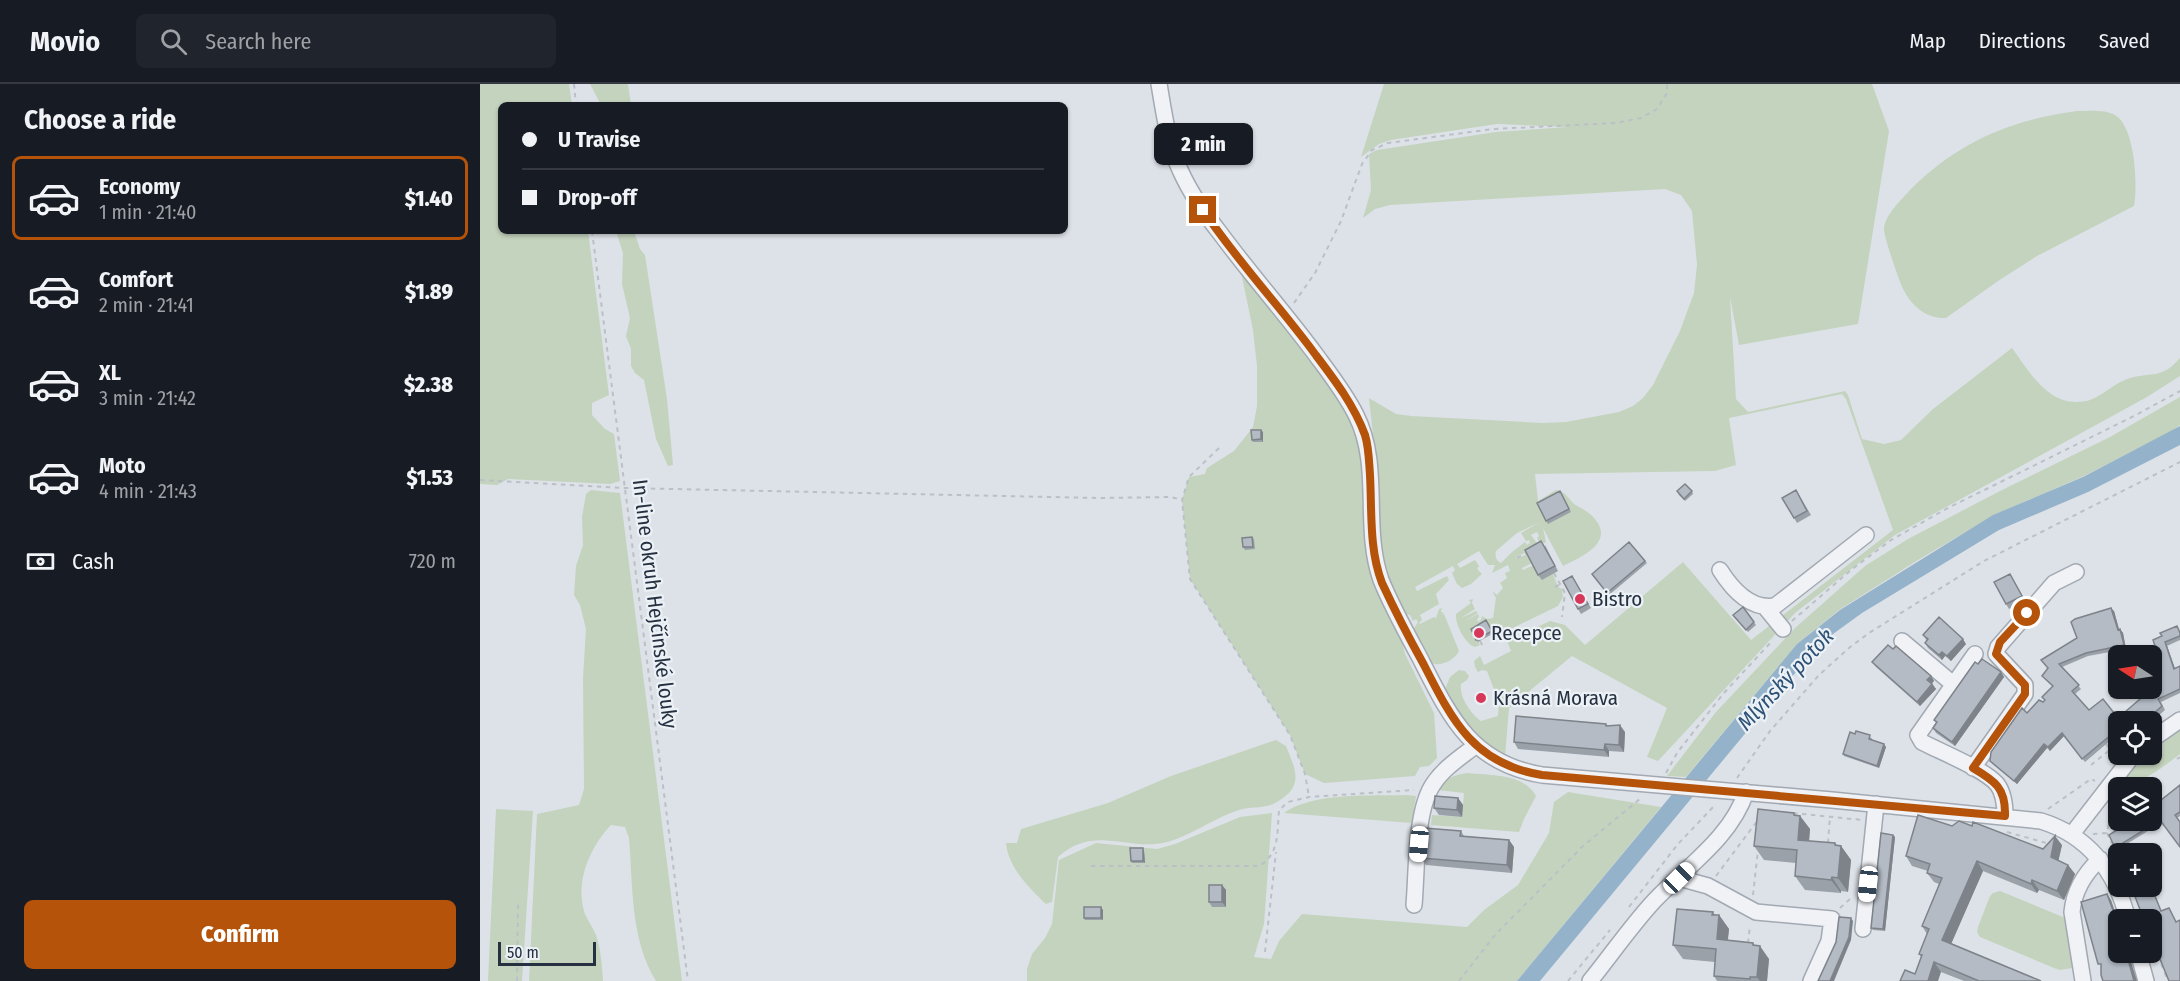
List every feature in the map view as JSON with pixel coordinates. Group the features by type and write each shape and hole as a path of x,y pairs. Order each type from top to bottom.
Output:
{"street":[{"path":"1159,84 1174,155 1188,186 1231,248 1337,383 1360,424 1368,449 1372,538 1381,580 1446,708 1455,723 1475,746 1504,764 1532,773 1876,804 2005,820 2041,821 2072,834 2100,859 2115,882 2124,909"},
{"path":"1765,607 1775,606 1866,535"},
{"path":"1720,570 1732,590 1765,607 1783,629"},
{"path":"1973,768 2027,689 1996,654 2000,642 2054,583 2076,572"},
{"path":"1902,641 1953,684"},
{"path":"1975,654 1918,735 1922,742 1991,778 1999,786 2004,800 2005,820"},
{"path":"2162,732 2180,720"},
{"path":"1414,905 1422,809 1429,789 1447,768 1475,746"},
{"path":"2072,834 2125,765"},
{"path":"1590,981 1653,902 1717,839 1732,820 1728,790"},
{"path":"1863,929 1876,804"},
{"path":"2083,981 2072,912 2073,902 2083,878 2100,859"},
{"path":"1679,878 1708,886 1756,912 1832,920 1829,941 1811,981"},
{"path":"2141,963 2146,981"}],"path":[{"path":"574,84 576,102"},
{"path":"1284,314 1315,273 1341,221 1362,164 1372,150 1388,143 1493,129 1616,123 1641,118 1657,109 1667,93 1667,84"},
{"name":"In-line okruh Hejčínské louky","path":"592,234 688,981"},
{"path":"1946,509 2180,391"},
{"path":"1219,448 1189,477 1182,500 1190,579 1290,735 1305,774 1309,797"},
{"path":"1623,915 1678,844 1728,790 1770,731 1818,675 1849,648 1984,561 2180,462"},
{"path":"480,480 625,488 1098,498 1171,497 1182,500"},
{"path":"1517,558 1529,552"},
{"path":"1556,570 1553,572 1566,596 1562,618"},
{"path":"1555,587 1572,579"},
{"path":"1480,641 1484,648"},
{"path":"2091,765 2108,751"},
{"path":"2042,812 2091,778 2096,781"},
{"path":"1459,981 1495,935 1583,846 1659,785"},
{"path":"1265,952 1279,810 1288,802 1309,797 1429,789"},
{"path":"1827,846 1832,800"},
{"path":"1789,813 1865,820"},
{"path":"1708,886 1762,815 1761,826"},
{"path":"2005,820 2007,833 2052,845"},
{"path":"2108,828 2107,833 2112,843"},
{"path":"2088,835 2107,833"},
{"path":"1091,866 1259,866 1269,861 1276,849"},
{"path":"1747,945 1758,850"},
{"path":"517,981 518,902"},
{"path":"1568,981 1616,923"},
{"path":"2161,963 2168,981"}],"green space":[{"path":"480,84 569,84 572,102 498,102 498,234 588,234 609,395 592,403 592,415 605,429 614,434 620,481 610,484 508,479 497,485 480,484"},
{"path":"590,84 628,84 631,102 599,102"},
{"path":"1384,84 1872,84 1889,131 1858,324 1739,345 1730,297 1736,399 1748,412 1845,391 1862,439 1884,444 1901,440 1933,409 2012,348 2044,388 2064,400 2076,402 2090,400 2125,380 2162,372 2174,365 2180,358 2180,376 2147,397 1895,535 1795,613 1658,761 1647,757 1667,708 1572,656 1509,708 1505,757 1469,728 1445,689 1450,677 1459,670 1465,671 1469,676 1461,684 1461,689 1470,710 1481,721 1498,716 1499,703 1487,671 1478,672 1475,667 1474,661 1480,656 1484,665 1511,651 1507,641 1550,621 1565,625 1585,645 1683,562 1751,640 1893,530 1846,399 1842,394 1729,418 1736,465 1715,471 1535,474 1538,501 1556,490 1562,492 1598,523 1601,532 1600,539 1588,552 1563,566 1543,528 1546,542 1541,545 1537,532 1531,535 1539,546 1516,557 1517,559 1527,554 1532,563 1522,568 1523,570 1534,565 1553,574 1558,587 1562,589 1563,597 1558,606 1492,638 1491,635 1494,633 1473,631 1480,645 1475,647 1461,633 1456,614 1471,603 1469,600 1473,599 1475,609 1461,618 1476,611 1478,613 1463,622 1478,614 1478,622 1482,616 1487,619 1493,618 1496,598 1492,591 1497,595 1503,588 1500,583 1507,578 1505,573 1510,571 1508,565 1492,573 1495,565 1488,565 1479,551 1457,564 1460,568 1475,560 1479,566 1477,569 1482,574 1471,584 1462,588 1457,584 1452,573 1455,570 1453,566 1415,587 1417,591 1447,576 1449,580 1436,594 1439,604 1420,615 1422,620 1419,623 1436,618 1439,609 1442,608 1441,612 1444,613 1441,615 1444,614 1459,651 1447,662 1431,663 1413,630 1418,622 1405,614 1387,578 1381,556 1376,463 1369,398 1396,414 1543,423 1566,422 1619,412 1633,406 1653,385 1680,331 1694,293 1697,265 1692,211 1681,195 1665,189 1390,205 1375,209 1363,218 1371,190 1369,154 1377,150 1496,132 1568,127 1497,124 1391,140 1379,144 1361,157","holes":["1540,522 1521,533 1530,543 1527,545 1525,542 1501,563 1499,562 1496,558 1496,551 1517,533"]},
{"path":"2077,111 2106,112 2122,121 2134,157 2136,185 2134,206 2037,256 1946,318 1932,316 1920,310 1903,289 1886,239 1885,223 1894,208 1928,173 1966,146 2007,127 2029,120"},
{"path":"617,234 635,234 640,249 645,255 667,399 673,465 668,466 656,439 644,380 635,373 631,366 631,349 626,336 630,318 622,284 623,253"},
{"path":"1241,272 1317,367 1343,406 1360,444 1364,530 1373,582 1400,633 1405,654 1434,713 1437,758 1429,766 1420,767 1415,776 1324,783 1305,774 1290,735 1190,579 1182,500 1189,477 1205,474 1207,468 1234,451 1253,427 1257,406 1257,366 1253,330"},
{"path":"2180,397 2180,425 2172,431 2084,476 1996,514 1839,610 1797,644 1686,777 1667,776 1716,712 1794,629 1865,566 1908,539 2110,437"},
{"path":"591,490 620,493 682,981 656,981 648,965 641,948 634,912 629,838 625,827 611,825 591,855 581,890 585,914 599,946 603,981 529,981 537,814 579,805 584,789 583,678 586,629 580,605 574,595 576,566 583,545 582,517 586,494"},
{"path":"2180,731 2180,754 2146,777 2124,777 2135,765 2162,765 2162,741"},
{"path":"1276,740 1286,746 1293,765 1295,780 1291,791 1275,803 1239,810 1163,843 1135,844 1097,840 1071,847 1058,857 1052,902 1046,904 1015,869 1006,843 1017,843 1021,829 1108,803 1171,776"},
{"path":"1469,773 1515,779 1523,783 1536,796 1519,832 1431,825 1432,815 1462,817 1464,793 1438,790 1451,777"},
{"path":"1568,792 1661,807 1517,981 1027,981 1027,969 1032,954 1045,938 1052,924 1059,860 1096,843 1157,849 1175,844 1240,817 1272,813 1264,924 1254,957 1271,959 1279,941 1302,914 1467,927 1484,910 1518,885 1549,833 1554,802"},
{"path":"1416,796 1412,823 1284,813 1310,801 1326,798"},
{"path":"496,809 533,811 522,981 488,981"},
{"path":"2000,891 2063,917 2066,921 2072,968 2060,970 2054,968 1980,937 1977,932 1978,927 1990,896"}],"water":[{"name":"Mlýnský potok","path":"2180,426 2180,445 2088,492 1999,530 1862,613 1833,634 1811,654 1540,981 1517,981 1797,644 1840,610 1993,515 2083,477"}],"building":[{"path":"1251,430 1261,430 1261,439 1252,440"},
{"path":"1685,484 1692,491 1684,499 1677,491"},
{"path":"1796,490 1807,511 1794,518 1782,498"},
{"path":"1560,491 1569,509 1546,521 1537,503"},
{"path":"1252,537 1253,547 1243,547 1242,538"},
{"path":"1541,541 1555,566 1538,575 1525,550"},
{"path":"1629,542 1645,561 1607,593 1592,574"},
{"path":"2010,574 2022,596 2006,604 1994,582"},
{"path":"1572,576 1588,604 1578,609 1563,581"},
{"path":"1743,607 1754,622 1746,630 1733,615"},
{"path":"2111,608 2118,630 2120,629 2124,645 2108,645 2108,648 2086,653 2059,664 2079,685 2072,691 2089,710 2103,699 2112,711 2108,711 2108,737 2082,759 2062,733 2048,747 2044,744 2014,781 1990,761 1991,752 2022,708 2027,713 2039,700 2043,702 2045,700 2042,697 2053,686 2042,676 2048,668 2041,660 2077,638 2071,622"},
{"path":"1939,617 1963,639 1947,656 1942,652 1939,655 1925,643 1928,639 1923,635"},
{"path":"1486,620 1492,631 1476,640 1471,629"},
{"path":"2177,626 2180,636 2165,642 2174,669 2180,666 2180,689 2162,697 2162,645 2155,645 2153,640 2162,636 2160,633"},
{"path":"1888,645 1893,649 1896,646 1931,676 1927,680 1932,684 1917,702 1872,662"},
{"path":"1982,659 2001,672 1952,742 1933,728 1937,722 1934,720 1975,662 1978,664"},
{"path":"2140,699 2158,699 2162,706 2156,711 2126,711"},
{"path":"1516,716 1606,724 1606,726 1620,725 1619,745 1605,744 1604,750 1514,742"},
{"path":"1856,731 1870,735 1869,739 1884,744 1877,766 1843,754 1850,732 1855,734"},
{"path":"2180,785 2180,812 2175,815 2180,822 2180,847 2162,823 2162,799"},
{"path":"1435,796 1458,798 1457,810 1434,808"},
{"path":"1758,809 1794,813 1800,816 1798,840 1835,843 1841,846 1838,878 1832,877 1831,880 1795,876 1797,850 1754,846"},
{"path":"1918,815 1952,826 1959,821 1972,826 1973,822 2043,849 2055,836 2051,857 2068,865 2057,891 2032,880 2031,884 1977,861 1942,940 2041,981 1979,981 1934,962 1928,981 1900,981 1905,970 1915,974 1922,955 1919,954 1929,929 1922,926 1942,878 1927,873 1930,864 1906,856"},
{"path":"1424,828 1461,831 1460,836 1509,840 1507,865 1421,858"},
{"path":"2115,831 2142,831 2123,843 2113,843 2109,835"},
{"path":"1881,833 1893,835 1883,929 1871,928"},
{"path":"1130,848 1143,848 1143,861 1131,861"},
{"path":"1209,885 1222,885 1222,902 1209,902"},
{"path":"2107,894 2112,909 2108,909 2108,963 2129,963 2134,981 2103,981 2101,964 2098,964 2081,902"},
{"path":"2135,897 2155,897 2160,909 2140,909"},
{"path":"1084,907 1101,907 1101,918 1084,918"},
{"path":"2169,908 2176,922 2180,920 2180,981 2169,981 2162,963 2162,911"},
{"path":"1677,909 1713,912 1712,915 1719,915 1717,939 1753,943 1753,945 1760,946 1757,977 1750,977 1750,979 1714,976 1716,949 1673,945"},
{"path":"1839,917 1851,918 1849,937 1830,981 1818,981 1836,942"}],"place":[{"name":"Bistro","path":"1580,599"},
{"name":"Recepce","path":"1479,633"},
{"name":"Krásná Morava","path":"1481,698"}],"route":[{"path":"1203,210 1307,343 1351,405 1366,437 1372,538 1382,583 1453,720 1477,747 1504,764 1542,775 2005,816 2004,800 1999,786 1991,778 1973,768 2027,689 1996,654 1996,651 2000,642 2027,613"}]}
